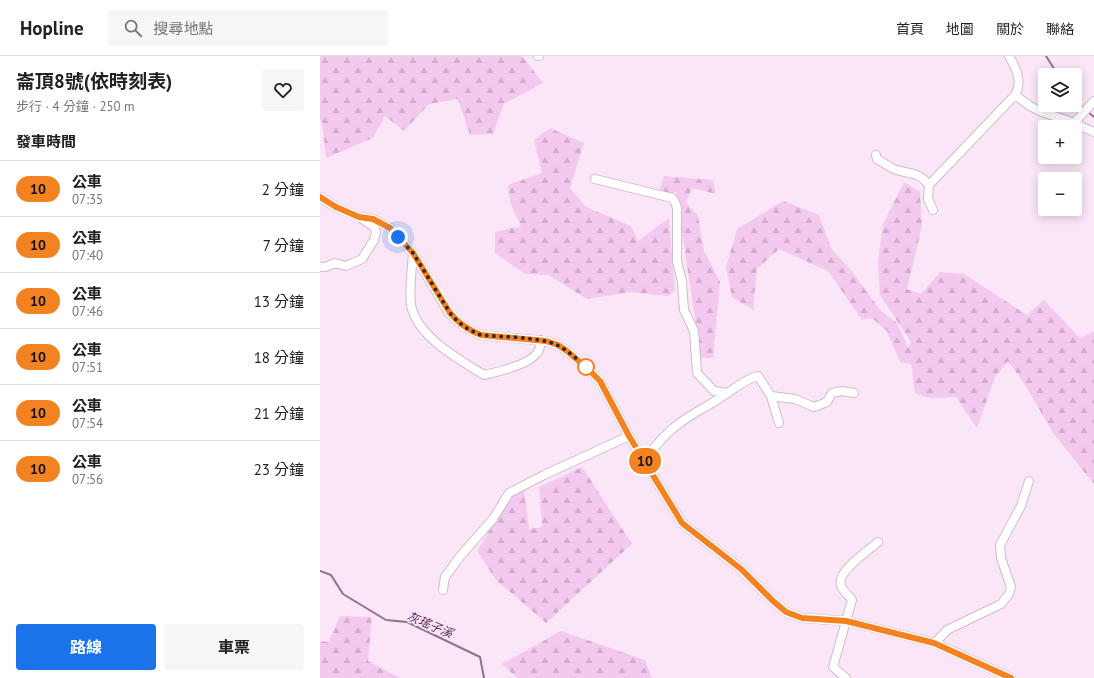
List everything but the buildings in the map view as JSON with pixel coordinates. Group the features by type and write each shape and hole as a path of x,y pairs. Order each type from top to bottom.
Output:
{"street":[{"path":"932,210 928,199 929,185 1015,95 1018,90 1018,76 1009,56"},
{"path":"1015,95 1030,106 1042,112 1065,120"},
{"path":"1077,120 1092,104"},
{"path":"1082,127 1094,132"},
{"path":"876,155 877,159 895,169 915,173 929,185"},
{"path":"595,179 672,198 675,202 677,208 678,261 682,282 684,310 694,330 697,373 714,391 727,393"},
{"path":"320,197 336,207 359,217 374,227 376,232 374,240 362,259 346,266 335,263 325,267 320,267"},
{"path":"359,217 373,219 390,228 413,253 450,313 464,327 481,335 541,340 558,345 589,370 600,381 629,436 682,523 741,569 786,612 802,618 846,621 934,643 1011,678"},
{"path":"413,253 411,303 414,314 423,328 441,348 484,375 512,369 532,357 539,351 541,340"},
{"path":"644,461 659,441 678,424 727,393 738,384 753,377 758,376 771,396 779,423"},
{"path":"771,396 795,399 814,407 827,402 832,393 842,391 854,393"},
{"path":"443,590 445,577 462,554 493,519 509,493 544,475 629,436"},
{"path":"934,643 947,630 1001,604 1009,594 1011,587 1001,558 1000,545 1021,506 1029,481"},
{"path":"846,678 833,667 852,600 849,594 841,587 841,577 845,570 878,542"}],"green space":[{"path":"320,56 522,56 543,83 504,104 493,134 470,135 458,99 429,104 404,131 385,116 373,138 326,158 322,122 320,120"},
{"path":"550,128 584,143 570,188 586,207 631,226 638,241 669,218 675,291 668,296 631,292 587,299 548,275 525,274 495,253 495,232 521,226 510,202 508,185 542,173 534,140"},
{"path":"664,176 713,180 716,194 692,188 686,203 698,216 704,251 720,282 713,358 701,358 676,192 657,198"},
{"path":"904,182 920,192 922,226 907,289 921,294 940,272 964,274 1027,315 1044,300 1080,338 1094,331 1094,484 1053,433 1025,385 1008,361 995,377 977,428 956,397 929,398 915,393 911,364 900,362 887,331 872,318 862,320 828,271 779,249 757,269 753,310 732,297 726,267 737,229 783,201 819,215 832,250 850,269 881,311 897,323 908,347 911,342 880,295 878,261 883,224"},
{"path":"582,467 632,544 546,623 496,580 477,551 509,498 524,490 529,529 542,527 539,487"},
{"path":"340,616 372,617 368,661 400,678 320,678 320,641 329,642"},
{"path":"561,631 645,660 652,678 517,678 502,664"}],"waterway":[{"path":"1046,56 1054,68"},
{"path":"1087,111 1094,117"},
{"name":"灰瑤子溪","path":"320,571 331,575 343,594 386,620 407,622 480,657 484,678"}],"bus line":[{"name":"10","path":"320,197 336,207 359,217 373,219 390,228 413,253 450,313 457,321 471,331 481,335 546,341 558,345 578,360 600,381 629,436 682,523 741,569 786,612 802,618 846,621 934,643 1011,678"}],"route":[{"path":"398,237 413,253 450,313 464,327 481,335 546,341 558,345 567,351 589,370 586,367"}]}
